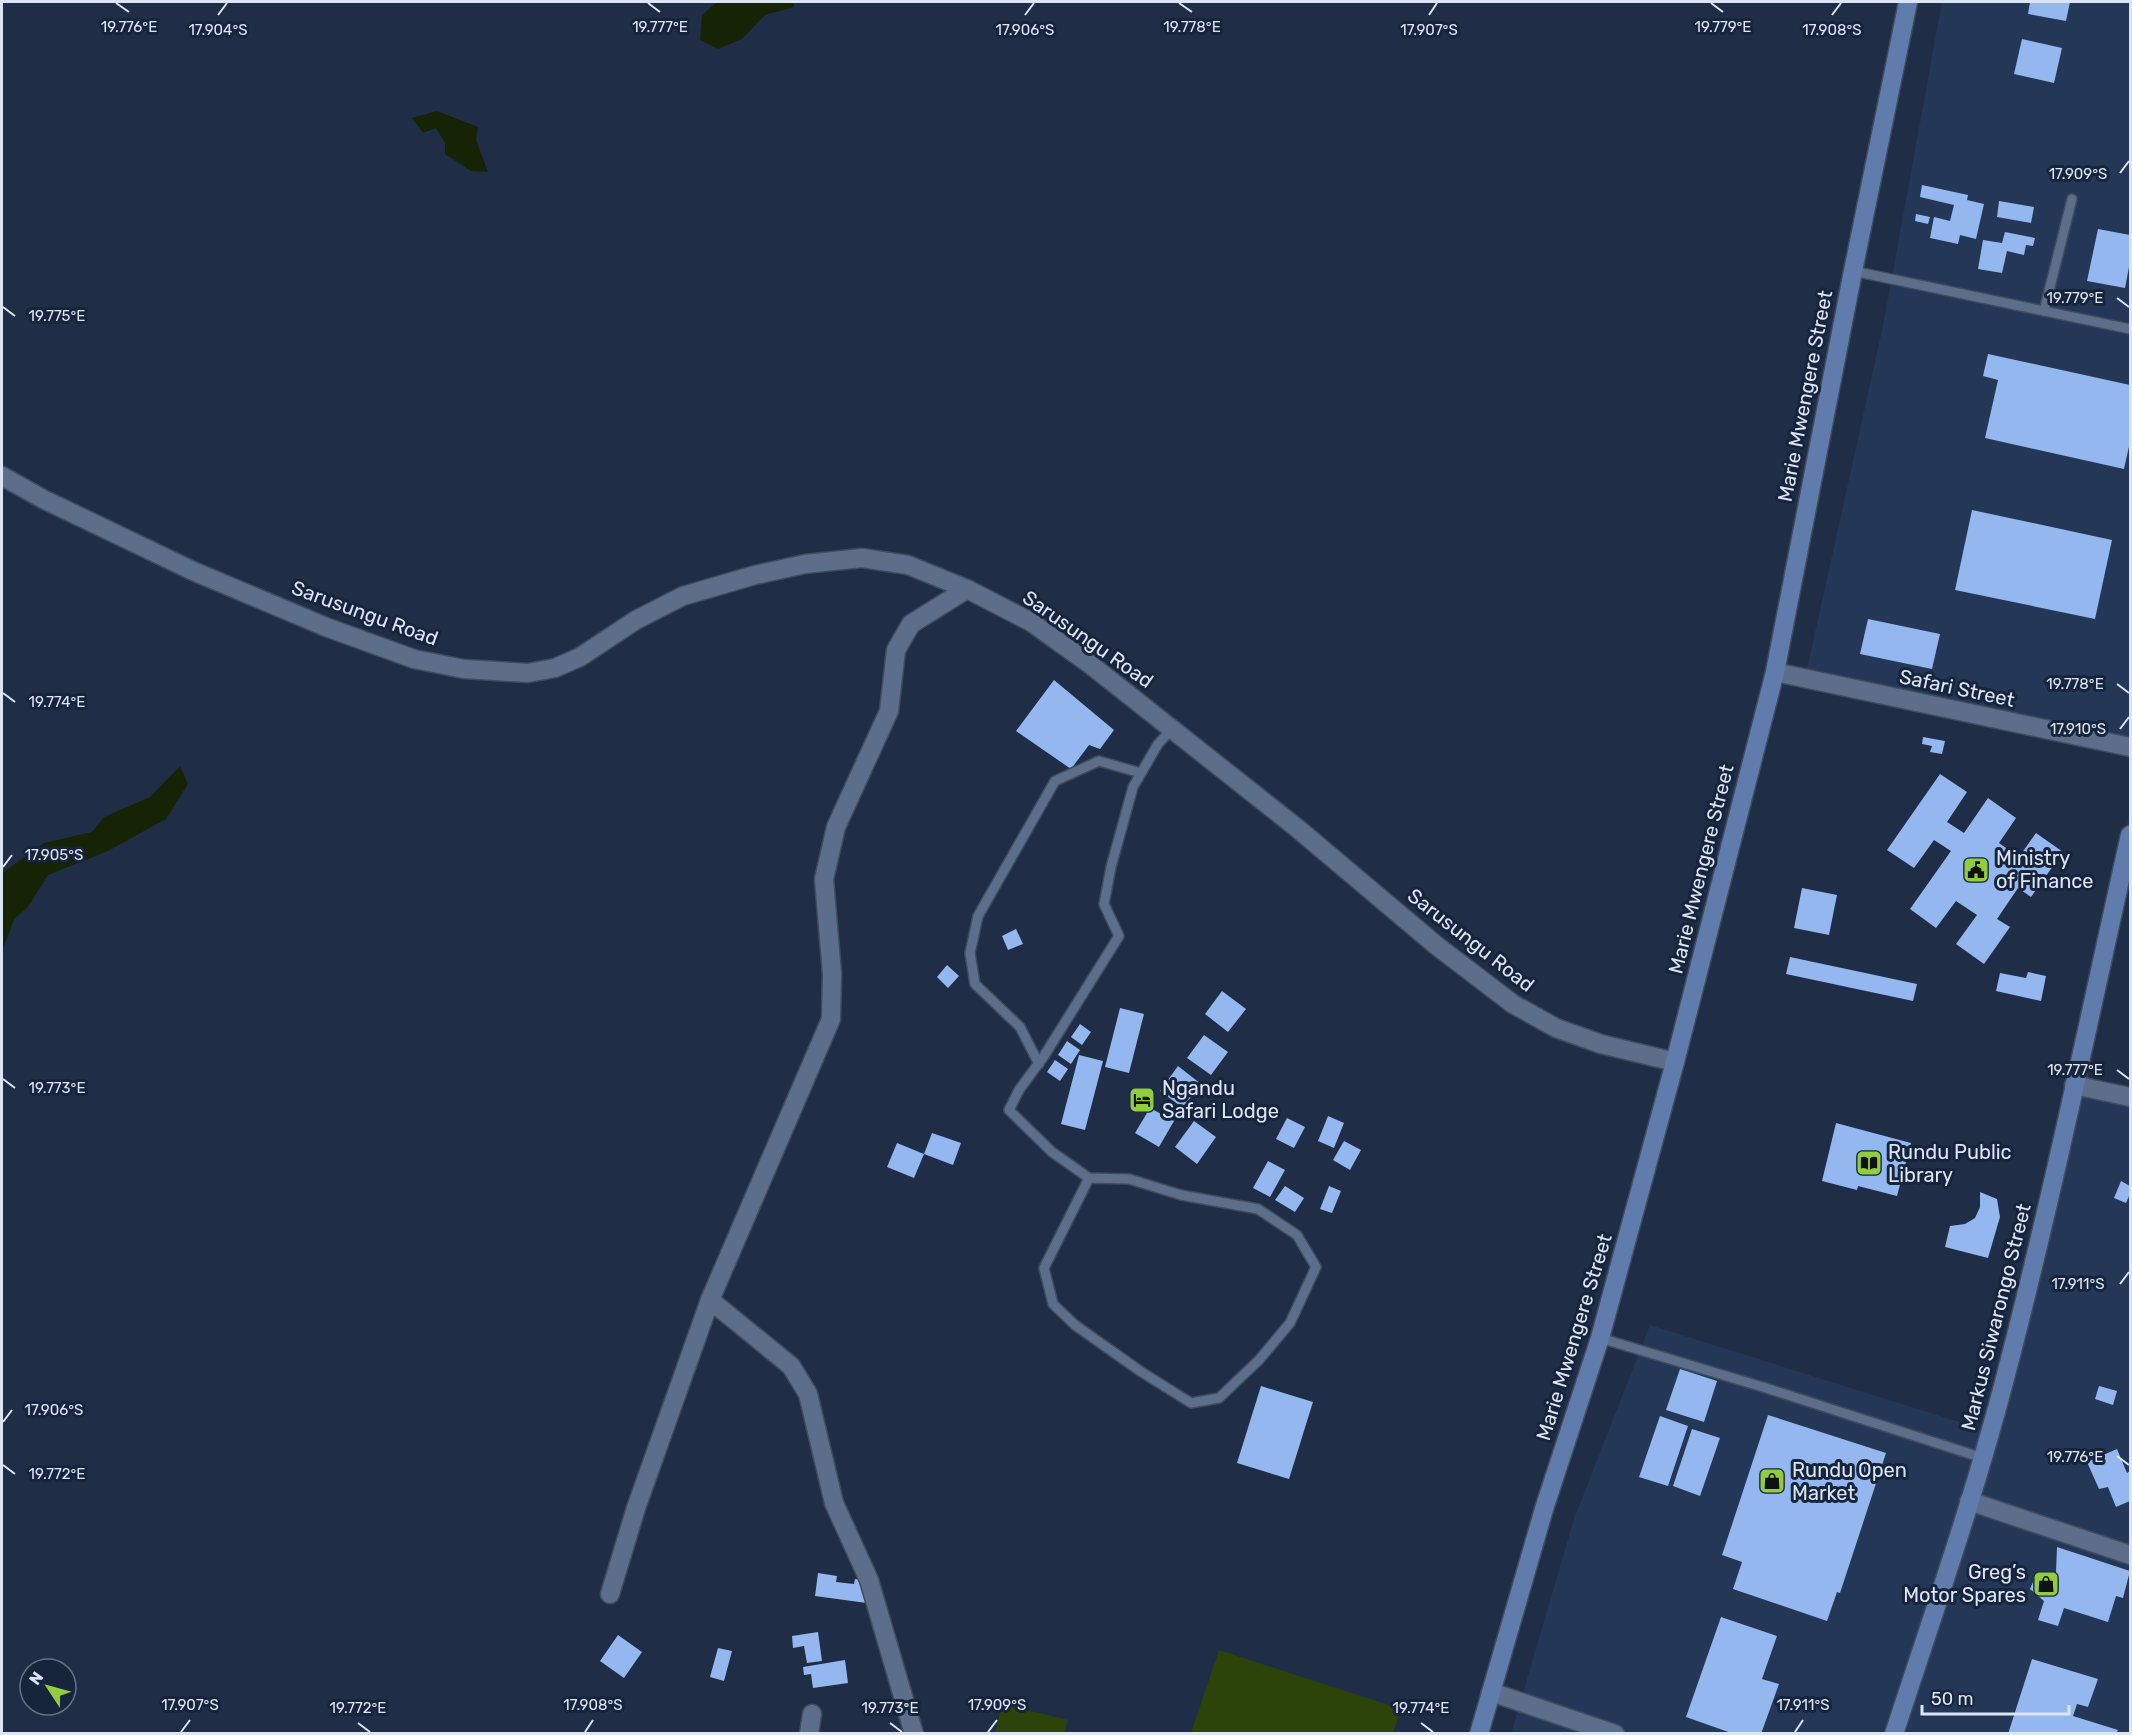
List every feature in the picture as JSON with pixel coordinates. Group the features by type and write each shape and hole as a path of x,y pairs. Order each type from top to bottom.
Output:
{"main road":[{"name":"Marie Mwengere Street","path":"1479,1734 1544,1509 1600,1338 1675,1062 1775,672 1908,2"},
{"name":"Markus Siwarongo Street","path":"1894,1734 1983,1458 2034,1263 2130,835"}],"street":[{"name":"Sarusungu Road","path":"2,476 43,499 202,575 326,627 414,659 464,669 528,673 555,668 580,657 636,620 683,596 754,575 805,564 862,558 908,565 967,589 1031,622 1091,665 1297,828 1446,954 1513,1004 1557,1028 1601,1044 1675,1062"},
{"path":"610,1594 636,1508 710,1300 831,1019 832,974 824,879 836,827 889,711 896,650 912,624 967,589"},
{"name":"Safari Street","path":"1775,672 2130,747"},
{"path":"2074,1085 2130,1097"},
{"path":"710,1300 766,1343 791,1366 808,1394 834,1503 870,1580 914,1734"},
{"path":"1970,1501 2130,1555"},
{"path":"1491,1692 1615,1734"},
{"path":"809,1734 812,1714"}],"lane":[{"path":"2044,311 2072,199"},
{"path":"1853,271 2130,329"},
{"path":"1089,1179 1044,1268 1053,1304 1075,1325 1140,1371 1191,1403 1219,1398 1260,1360 1290,1323 1316,1267 1297,1235 1258,1209 1181,1195 1129,1179 1089,1179 1052,1152 1009,1110 1019,1090 1039,1064 1119,936 1104,904 1111,867 1133,787 1158,744 1173,728"},
{"path":"1039,1064 1020,1027 975,984 970,954 978,916 1055,781 1099,761 1141,773"},
{"path":"1600,1338 1766,1388 1983,1458"}],"shaded area":[{"path":"717,2 793,2 794,7 765,15 742,39 718,49 700,40 702,15"},
{"path":"1942,2 2130,2 2130,747 1805,678 1884,321"},
{"path":"437,111 478,127 476,140 488,172 471,171 445,154 445,143 436,128 423,133 412,118"},
{"path":"180,766 188,784 166,819 108,851 48,875 28,907 14,919 2,952 2,873 44,843 92,832 104,817 150,797"},
{"path":"2130,810 2130,835 2074,1085 2130,1097 2130,1733 1511,1734 1574,1519 1650,1325 1988,1431 2071,1085"}],"green space":[{"path":"1219,1650 1401,1709 1393,1733 1191,1733"},
{"path":"1002,1704 1068,1720 1064,1733 995,1733"}],"building":[{"path":"2030,2 2070,2 2066,21 2028,14"},
{"path":"2022,39 2062,48 2054,83 2014,74"},
{"path":"1922,185 1968,195 1967,200 1984,204 1976,239 1960,235 1958,244 1930,238 1934,217 1950,221 1954,205 1920,197"},
{"path":"1999,201 2034,207 2031,223 1997,217"},
{"path":"1916,214 1930,217 1928,224 1915,221"},
{"path":"2098,229 2130,235 2130,262 2125,288 2087,281"},
{"path":"2005,232 2035,238 2033,246 2026,245 2024,255 2007,251 2002,273 1978,269 1983,240 2002,243"},
{"path":"1988,354 2130,385 2130,442 2124,469 1985,438 1998,380 1983,376"},
{"path":"1972,510 2112,540 2095,619 1955,590"},
{"path":"1868,619 1940,634 1932,669 1860,654"},
{"path":"1054,680 1114,730 1100,749 1089,745 1071,769 1016,731"},
{"path":"1923,737 1945,741 1942,754 1930,752 1932,746 1922,744"},
{"path":"1940,774 1967,792 1947,822 1964,833 1988,798 2016,818 1999,843 2019,857 2036,833 2063,852 2031,897 2018,888 1997,919 2010,927 1984,964 1956,944 1977,915 1956,901 1936,928 1910,909 1951,851 1934,840 1914,868 1887,850"},
{"path":"1802,888 1837,895 1829,935 1794,928"},
{"path":"1016,929 1023,944 1008,950 1002,936"},
{"path":"1790,957 1917,984 1913,1001 1786,974"},
{"path":"947,965 959,976 948,988 937,977"},
{"path":"2028,972 2046,976 2041,1001 1996,991 2000,973 2026,978"},
{"path":"1222,991 1246,1009 1228,1032 1205,1014"},
{"path":"1120,1008 1144,1014 1129,1073 1105,1067"},
{"path":"1080,1024 1091,1032 1082,1045 1071,1037"},
{"path":"1204,1035 1228,1052 1211,1075 1187,1058"},
{"path":"1067,1041 1080,1050 1071,1064 1058,1055"},
{"path":"1079,1055 1103,1061 1085,1130 1061,1124"},
{"path":"1055,1060 1068,1069 1060,1081 1047,1072"},
{"path":"1178,1066 1201,1084 1183,1108 1160,1091"},
{"path":"1150,1108 1174,1121 1159,1147 1135,1133"},
{"path":"1328,1116 1344,1123 1334,1148 1318,1141"},
{"path":"1287,1118 1305,1127 1294,1148 1276,1139"},
{"path":"1194,1121 1216,1137 1197,1164 1175,1147"},
{"path":"1836,1123 1911,1143 1897,1196 1858,1186 1857,1190 1822,1181"},
{"path":"932,1133 961,1143 953,1165 924,1154"},
{"path":"1344,1141 1361,1150 1350,1170 1333,1160"},
{"path":"897,1143 924,1154 914,1178 887,1167"},
{"path":"1268,1161 1285,1170 1270,1197 1253,1188"},
{"path":"2121,1181 2130,1186 2130,1194 2126,1203 2114,1198"},
{"path":"1285,1186 1304,1198 1295,1212 1275,1200"},
{"path":"1329,1186 1341,1191 1332,1213 1320,1209"},
{"path":"1980,1192 1997,1199 2000,1217 1988,1258 1945,1247 1950,1226 1965,1224 1975,1218 1980,1207"},
{"path":"1680,1369 1717,1381 1704,1422 1666,1410"},
{"path":"1261,1386 1313,1402 1289,1479 1237,1463"},
{"path":"2099,1386 2117,1391 2113,1405 2095,1399"},
{"path":"1768,1415 1886,1453 1840,1593 1837,1592 1827,1621 1733,1589 1742,1562 1722,1555"},
{"path":"1660,1416 1688,1426 1668,1486 1639,1477"},
{"path":"1692,1429 1720,1438 1700,1496 1673,1486"},
{"path":"2117,1449 2127,1473 2130,1471 2130,1501 2116,1507 2108,1487 2099,1489 2087,1462"},
{"path":"2057,1547 2130,1571 2123,1598 2116,1596 2108,1622 2064,1608 2058,1626 2038,1620 2044,1601 2030,1589 2037,1573 2056,1573"},
{"path":"818,1573 837,1576 836,1582 854,1584 855,1579 868,1580 874,1604 815,1596"},
{"path":"1721,1617 1777,1636 1762,1679 1779,1684 1761,1734 1734,1734 1686,1717"},
{"path":"818,1632 822,1661 807,1663 804,1646 793,1648 792,1636"},
{"path":"618,1635 642,1652 624,1678 600,1661"},
{"path":"718,1648 732,1651 724,1681 710,1677"},
{"path":"2032,1659 2098,1679 2088,1707 2077,1704 2073,1716 2118,1730 2116,1734 2008,1734"},
{"path":"845,1660 848,1683 813,1688 811,1674 804,1675 803,1667"}],"place":[{"name":"Ministry of Finance","path":"1976,870"},
{"name":"Ngandu Safari Lodge","path":"1142,1100"},
{"name":"Rundu Public Library","path":"1869,1163"},
{"name":"Rundu Open Market","path":"1772,1481"},
{"name":"Greg’s Motor Spares","path":"2046,1584"}]}
